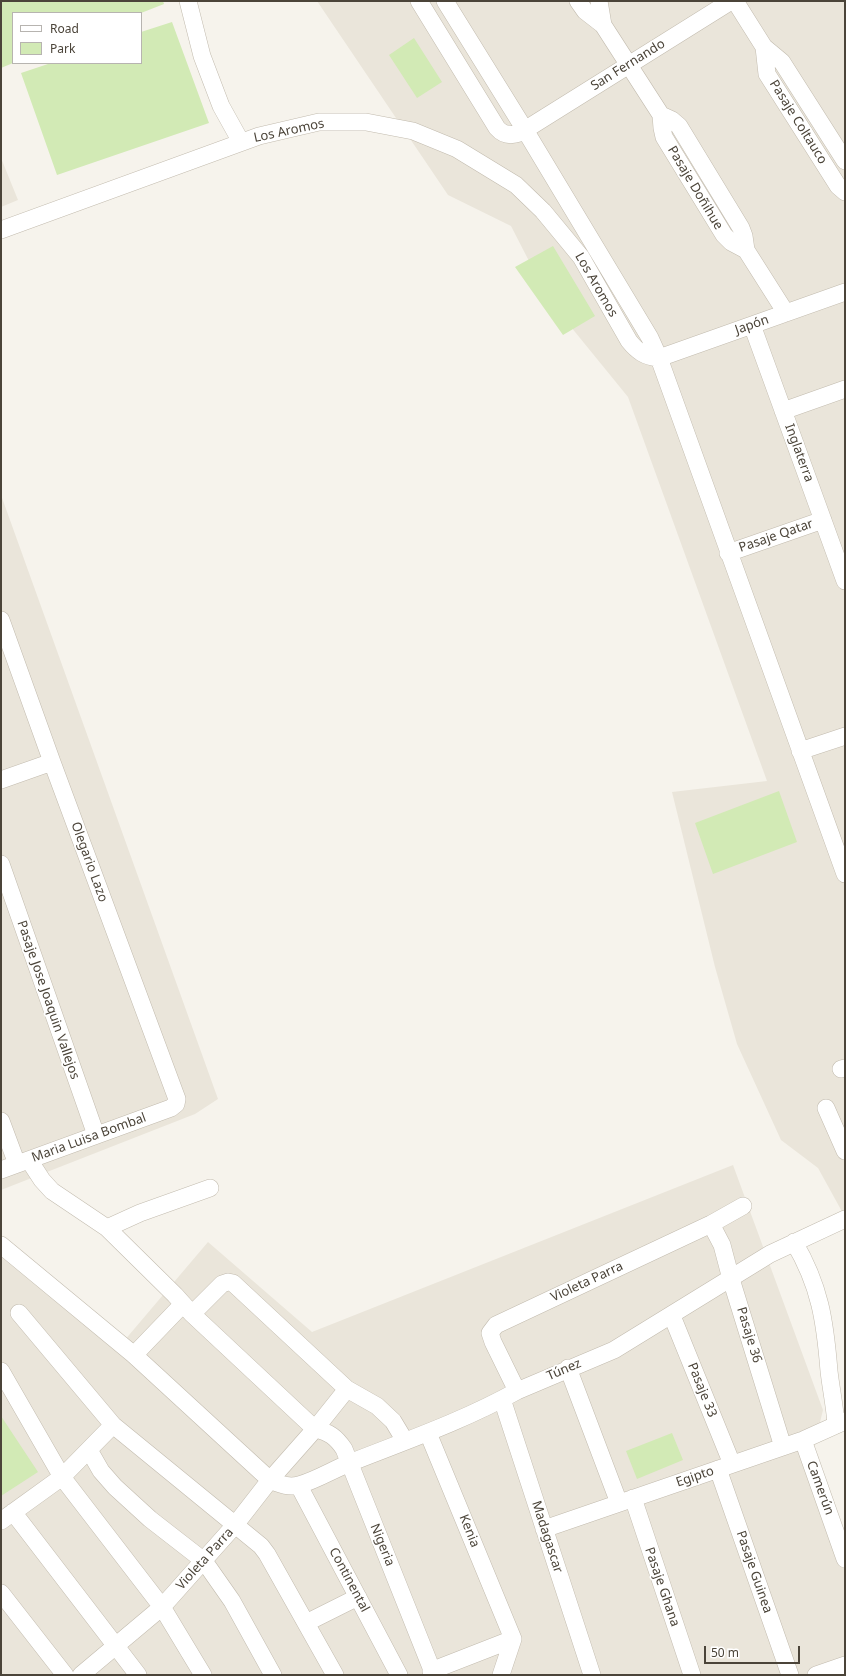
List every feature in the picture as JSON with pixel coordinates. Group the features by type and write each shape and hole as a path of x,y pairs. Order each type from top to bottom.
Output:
{"street":[{"path":"188,1 202,56 218,99 241,142"},
{"path":"419,1 497,128 503,133 512,135 525,130"},
{"path":"445,1 638,316 658,358 845,874"},
{"name":"Pasaje Doñihue","path":"578,1 585,11 603,24 661,115 664,137 724,235 731,242 746,250 786,313"},
{"name":"Pasaje Doñihue","path":"599,1 603,24"},
{"name":"San Fernando","path":"525,130 731,1"},
{"name":"Pasaje Coltauco","path":"735,1 764,47 782,62 845,161"},
{"name":"Pasaje Coltauco","path":"764,47 768,74 838,186 845,192"},
{"name":"Los Aromos","path":"1,230 259,136 314,123 366,122 413,131 457,149 516,184 543,211 581,257 629,341 641,353 649,357 658,358"},
{"name":"Japón","path":"658,358 845,292"},
{"name":"Inglaterra","path":"752,325 845,582"},
{"path":"783,411 845,389"},
{"name":"Pasaje Qatar","path":"728,552 823,520"},
{"name":"Olegario Lazo","path":"1,620 177,1099 176,1104"},
{"path":"800,751 845,736"},
{"path":"1,780 52,762"},
{"name":"Pasaje Jose Joaquin Vallejos","path":"1,864 96,1135"},
{"name":"Maria Luisa Bombal","path":"1,1170 171,1108 176,1104"},
{"path":"826,1108 845,1152"},
{"path":"1,1121 23,1162 52,1191 107,1228 188,1309 315,1429"},
{"path":"107,1228 210,1188"},
{"name":"Violeta Parra","path":"517,1391 492,1342 490,1333 496,1325 711,1224 743,1206"},
{"name":"Túnez","path":"298,1486 349,1463 428,1433 568,1368 614,1350 672,1316 731,1279 739,1272 770,1254 845,1219"},
{"name":"Pasaje 36","path":"711,1224 722,1245 731,1279 783,1447"},
{"path":"794,1242 810,1273 819,1299 841,1423"},
{"path":"1,1244 134,1355 270,1480 284,1486 298,1486"},
{"path":"134,1355 188,1309 222,1284 228,1282 234,1283 346,1389 377,1406 393,1421 405,1441"},
{"path":"19,1313 113,1425 261,1546 267,1554 335,1675"},
{"name":"Pasaje 33","path":"672,1316 725,1467"},
{"name":"Pasaje Ghana","path":"568,1368 626,1501 692,1675"},
{"path":"1,1371 62,1477 162,1607 203,1675"},
{"name":"Violeta Parra","path":"81,1675 162,1607 235,1525 270,1480 315,1429 346,1389"},
{"name":"Madagascar","path":"502,1399 592,1675"},
{"name":"Egipto","path":"544,1529 803,1440 841,1423"},
{"path":"113,1425 62,1477 7,1516 117,1646 138,1675"},
{"name":"Nigeria","path":"315,1429 326,1431 337,1438 344,1448 433,1673"},
{"name":"Kenia","path":"428,1433 511,1634"},
{"name":"Camerún","path":"803,1440 845,1559"},
{"path":"89,1450 101,1471 115,1487 150,1520 204,1560 232,1601 273,1675"},
{"name":"Pasaje Guinea","path":"725,1467 790,1675"},
{"name":"Continental","path":"298,1486 399,1675"},
{"path":"1,1592 65,1675"},
{"path":"306,1623 358,1597"},
{"path":"433,1673 511,1634"},
{"path":"501,1675 511,1634"},
{"path":"816,1675 845,1665"}],"shaded area":[{"path":"317,1 845,1 845,1217 818,1168 781,1140 737,1044 715,967 672,792 767,781 628,397 549,300 511,226 448,195"},
{"path":"1,158 18,200 1,207"},
{"path":"1,495 218,1099 195,1114 1,1190"},
{"path":"733,1165 823,1410 812,1455 845,1546 845,1675 1,1675 1,1244 118,1348 208,1242 312,1332"}],"green space":[{"path":"1,1 163,1 164,4 142,13 12,12 12,63 1,68"},
{"path":"172,22 209,123 57,175 21,73 48,64 142,64 142,32"},
{"path":"414,38 442,82 417,98 389,55"},
{"path":"553,246 595,316 563,335 515,267"},
{"path":"779,791 797,842 713,874 695,823"},
{"path":"1,1416 38,1472 1,1496"},
{"path":"672,1433 683,1460 637,1479 626,1451"}]}
